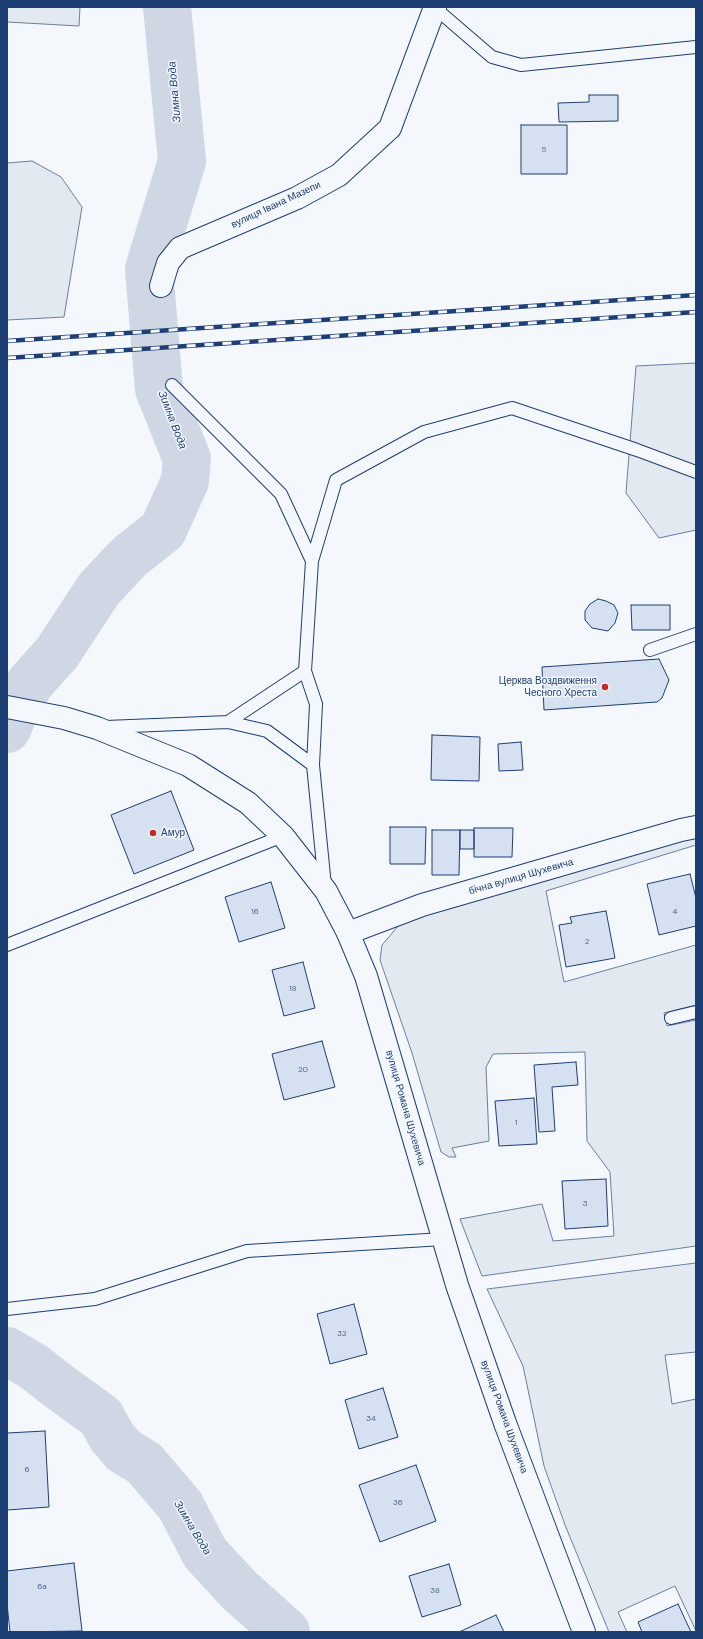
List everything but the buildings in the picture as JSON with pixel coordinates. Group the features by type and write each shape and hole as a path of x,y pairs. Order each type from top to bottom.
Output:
{"main road":[{"name":"вулиця Івана Мазепи","path":"161,286 168,263 180,248 297,198 339,175 390,128 435,8"},
{"name":"вулиця Романа Шухевича","path":"7,707 64,718 97,728 188,765 248,803 283,836 326,892 348,932 366,976 443,1239 505,1423 584,1632"},
{"name":"бічна вулиця Шухевича","path":"348,932 422,905 681,830 696,827"}],"lane":[{"path":"435,8 492,58 521,65 696,47"},
{"path":"172,385 280,494 312,561"},
{"path":"326,892 313,765 316,704 305,671 312,561 336,480 424,432 512,408 638,450 696,472"},
{"path":"650,650 696,634"},
{"path":"228,722 305,671"},
{"path":"97,728 228,722 267,731 313,765"},
{"path":"7,945 283,836"},
{"path":"671,1018 696,1012"},
{"path":"7,1309 95,1299 247,1251 443,1239"}],"shaded area":[{"path":"7,7 80,7 79,26 7,22"},
{"path":"32,161 61,177 82,207 64,317 7,320 7,163"},
{"path":"696,363 696,530 659,538 626,493 636,366"},
{"path":"696,835 696,845 546,891 564,982 696,945 696,1005 664,1013 667,1026 696,1020 696,1246 482,1276 460,1219 542,1204 553,1241 614,1236 610,1172 587,1141 585,1052 493,1054 486,1067 489,1141 452,1148 456,1157 449,1157 441,1152 412,1053 380,960 382,945 399,925 427,912"},
{"path":"696,1263 696,1352 665,1355 672,1404 696,1399 696,1631 675,1586 618,1612 627,1632 609,1632 565,1525 544,1466 523,1366 487,1289"}],"waterway":[{"name":"Зимна Вода","path":"7,729 15,710 30,683 57,653 99,589 129,557 163,530 185,481 187,459 159,389 149,269 182,161 167,7"},
{"name":"Зимна Вода","path":"7,1351 34,1367 101,1417 112,1437 124,1451 144,1463 180,1505 205,1553 239,1590 286,1632"}],"railway":[{"path":"7,341 696,295"},
{"path":"7,358 696,312"}],"place":[{"name":"Церква Воздвиження Чесного Хреста","path":"605,687"},
{"name":"Амур","path":"153,833"}]}
